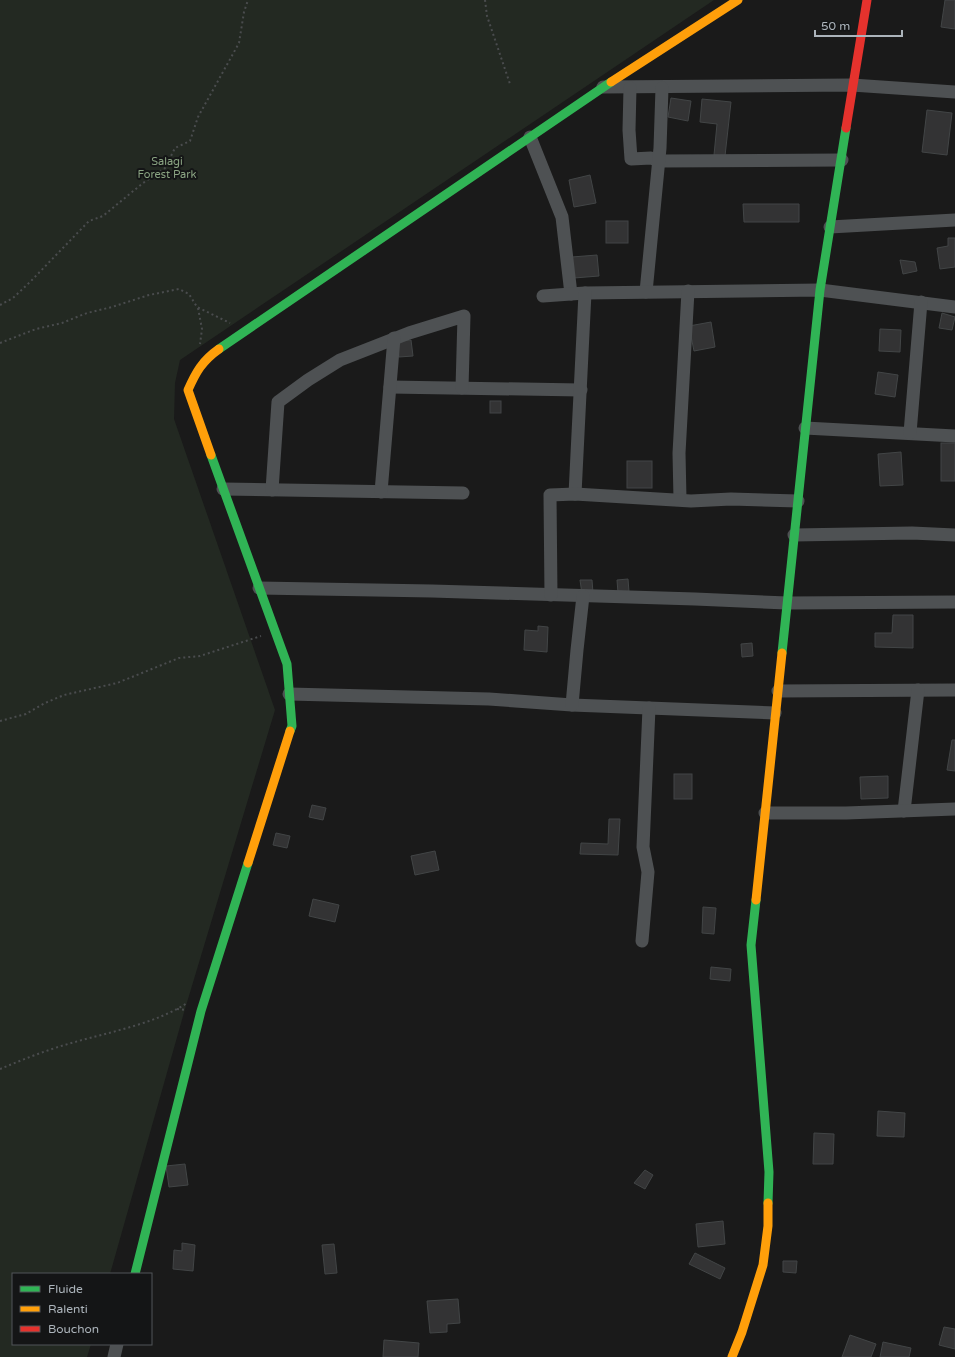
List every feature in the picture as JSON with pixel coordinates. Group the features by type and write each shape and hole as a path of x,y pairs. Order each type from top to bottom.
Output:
{"street":[{"path":"135,1273 201,1011 292,726 287,664 188,390 196,370 212,354 603,87 738,0"},
{"path":"732,1357 742,1332 763,1265 768,1226 769,1172 751,945 820,290 842,160 852,85 867,0"},
{"path":"603,87 662,88 852,85 955,92"},
{"path":"630,88 631,159 651,158 659,161 842,160"},
{"path":"646,292 659,161 662,88"},
{"path":"530,137 562,217 571,294"},
{"path":"830,227 955,220"},
{"path":"543,296 585,293 820,290 955,307"},
{"path":"680,499 679,453 688,291"},
{"path":"575,494 585,293"},
{"path":"910,433 921,302"},
{"path":"272,490 278,402 308,380 340,360 394,338 464,316 462,388"},
{"path":"381,492 394,338"},
{"path":"390,387 581,390"},
{"path":"805,428 955,436"},
{"path":"223,489 463,493"},
{"path":"550,595 550,495 575,494 680,499 691,501 731,499 798,502"},
{"path":"794,535 912,533 955,535"},
{"path":"259,588 550,595 787,603 955,602"},
{"path":"572,705 583,596"},
{"path":"904,811 918,690"},
{"path":"778,691 955,690"},
{"path":"289,694 490,699 572,705 775,713"},
{"path":"642,941 648,872 643,847 649,708"},
{"path":"765,813 846,813 955,809"},
{"path":"114,1357 117,1345"}],"path":[{"path":"0,305 13,298 89,222 103,216 143,183 165,168 175,148 190,141 198,117 239,42 244,12 248,0"},
{"path":"485,0 487,16 510,84"},
{"path":"0,343 36,329 62,323 87,313 112,307 162,291 179,289 189,294 198,308 202,329 199,349"},
{"path":"198,308 248,330"},
{"path":"0,721 26,714 45,702 64,695 117,683 179,658 200,656 275,632"},
{"path":"0,1069 72,1043 137,1025 177,1010 189,1002"}],"green space":[{"name":"Salagi Forest Park","path":"0,0 714,0 180,360 175,383 174,419 275,710 185,1009 110,1273 12,1273 12,1345 91,1345 87,1357 0,1357"}],"building":[{"path":"945,0 955,0 955,29 941,27"},
{"path":"671,98 691,101 688,121 668,117"},
{"path":"702,99 731,102 725,156 714,155 717,124 700,122"},
{"path":"927,110 952,113 947,155 922,152"},
{"path":"590,175 596,203 574,207 569,180"},
{"path":"743,204 799,204 799,222 744,222"},
{"path":"606,221 628,221 628,243 606,243"},
{"path":"948,238 955,238 955,267 940,269 937,248 948,246"},
{"path":"597,255 599,276 574,278 572,257"},
{"path":"900,260 915,262 917,271 903,274"},
{"path":"942,313 955,317 952,330 939,328"},
{"path":"711,322 715,347 694,351 689,326"},
{"path":"880,329 901,330 900,352 879,351"},
{"path":"411,340 413,356 399,357 397,341"},
{"path":"878,372 898,375 895,397 875,394"},
{"path":"490,401 501,401 501,413 490,413"},
{"path":"941,443 955,443 955,481 941,481"},
{"path":"901,452 903,485 880,486 878,454"},
{"path":"627,461 652,461 652,488 627,488"},
{"path":"628,579 629,592 618,593 617,580"},
{"path":"580,580 592,580 593,593 582,594"},
{"path":"893,615 913,615 913,648 875,647 875,633 892,633"},
{"path":"538,626 548,627 547,652 524,650 525,630 538,631"},
{"path":"752,643 753,656 742,657 741,644"},
{"path":"952,740 955,740 955,771 947,770"},
{"path":"674,774 692,774 692,799 674,799"},
{"path":"888,776 888,798 861,799 860,777"},
{"path":"312,805 326,808 323,820 309,817"},
{"path":"609,819 620,819 618,855 580,854 581,843 608,844"},
{"path":"276,833 290,836 287,848 273,845"},
{"path":"435,851 439,870 415,875 411,856"},
{"path":"313,899 339,905 335,922 309,916"},
{"path":"703,907 716,908 714,934 702,933"},
{"path":"711,967 731,969 730,981 710,979"},
{"path":"878,1111 905,1113 904,1137 877,1136"},
{"path":"814,1133 834,1134 833,1164 813,1164"},
{"path":"185,1164 188,1185 169,1187 166,1166"},
{"path":"645,1170 653,1175 645,1189 634,1183"},
{"path":"723,1221 725,1244 698,1247 696,1224"},
{"path":"182,1243 195,1245 193,1271 173,1269 174,1250 182,1251"},
{"path":"334,1244 337,1273 325,1274 322,1245"},
{"path":"695,1253 725,1268 720,1279 689,1264"},
{"path":"783,1261 797,1261 796,1273 783,1272"},
{"path":"458,1299 460,1323 447,1324 447,1332 430,1333 427,1301"},
{"path":"944,1327 955,1329 955,1349 939,1345"},
{"path":"850,1335 876,1344 871,1357 842,1357"},
{"path":"384,1340 419,1343 418,1357 383,1357"},
{"path":"883,1342 911,1348 909,1357 880,1357"}],"traffic: fast":[{"path":"219,349 611,82"},
{"path":"782,653 820,290 846,128"},
{"path":"211,455 287,664 292,726 290,731"},
{"path":"135,1273 201,1011 248,863"},
{"path":"756,900 751,945 769,1172 768,1203"}],"traffic: slow":[{"path":"611,82 738,0"},
{"path":"211,455 188,390 200,367 219,349"},
{"path":"756,900 782,653"},
{"path":"248,863 290,731"},
{"path":"732,1357 742,1332 763,1265 768,1226 768,1203"}],"traffic: jam":[{"path":"846,128 867,0"}]}
